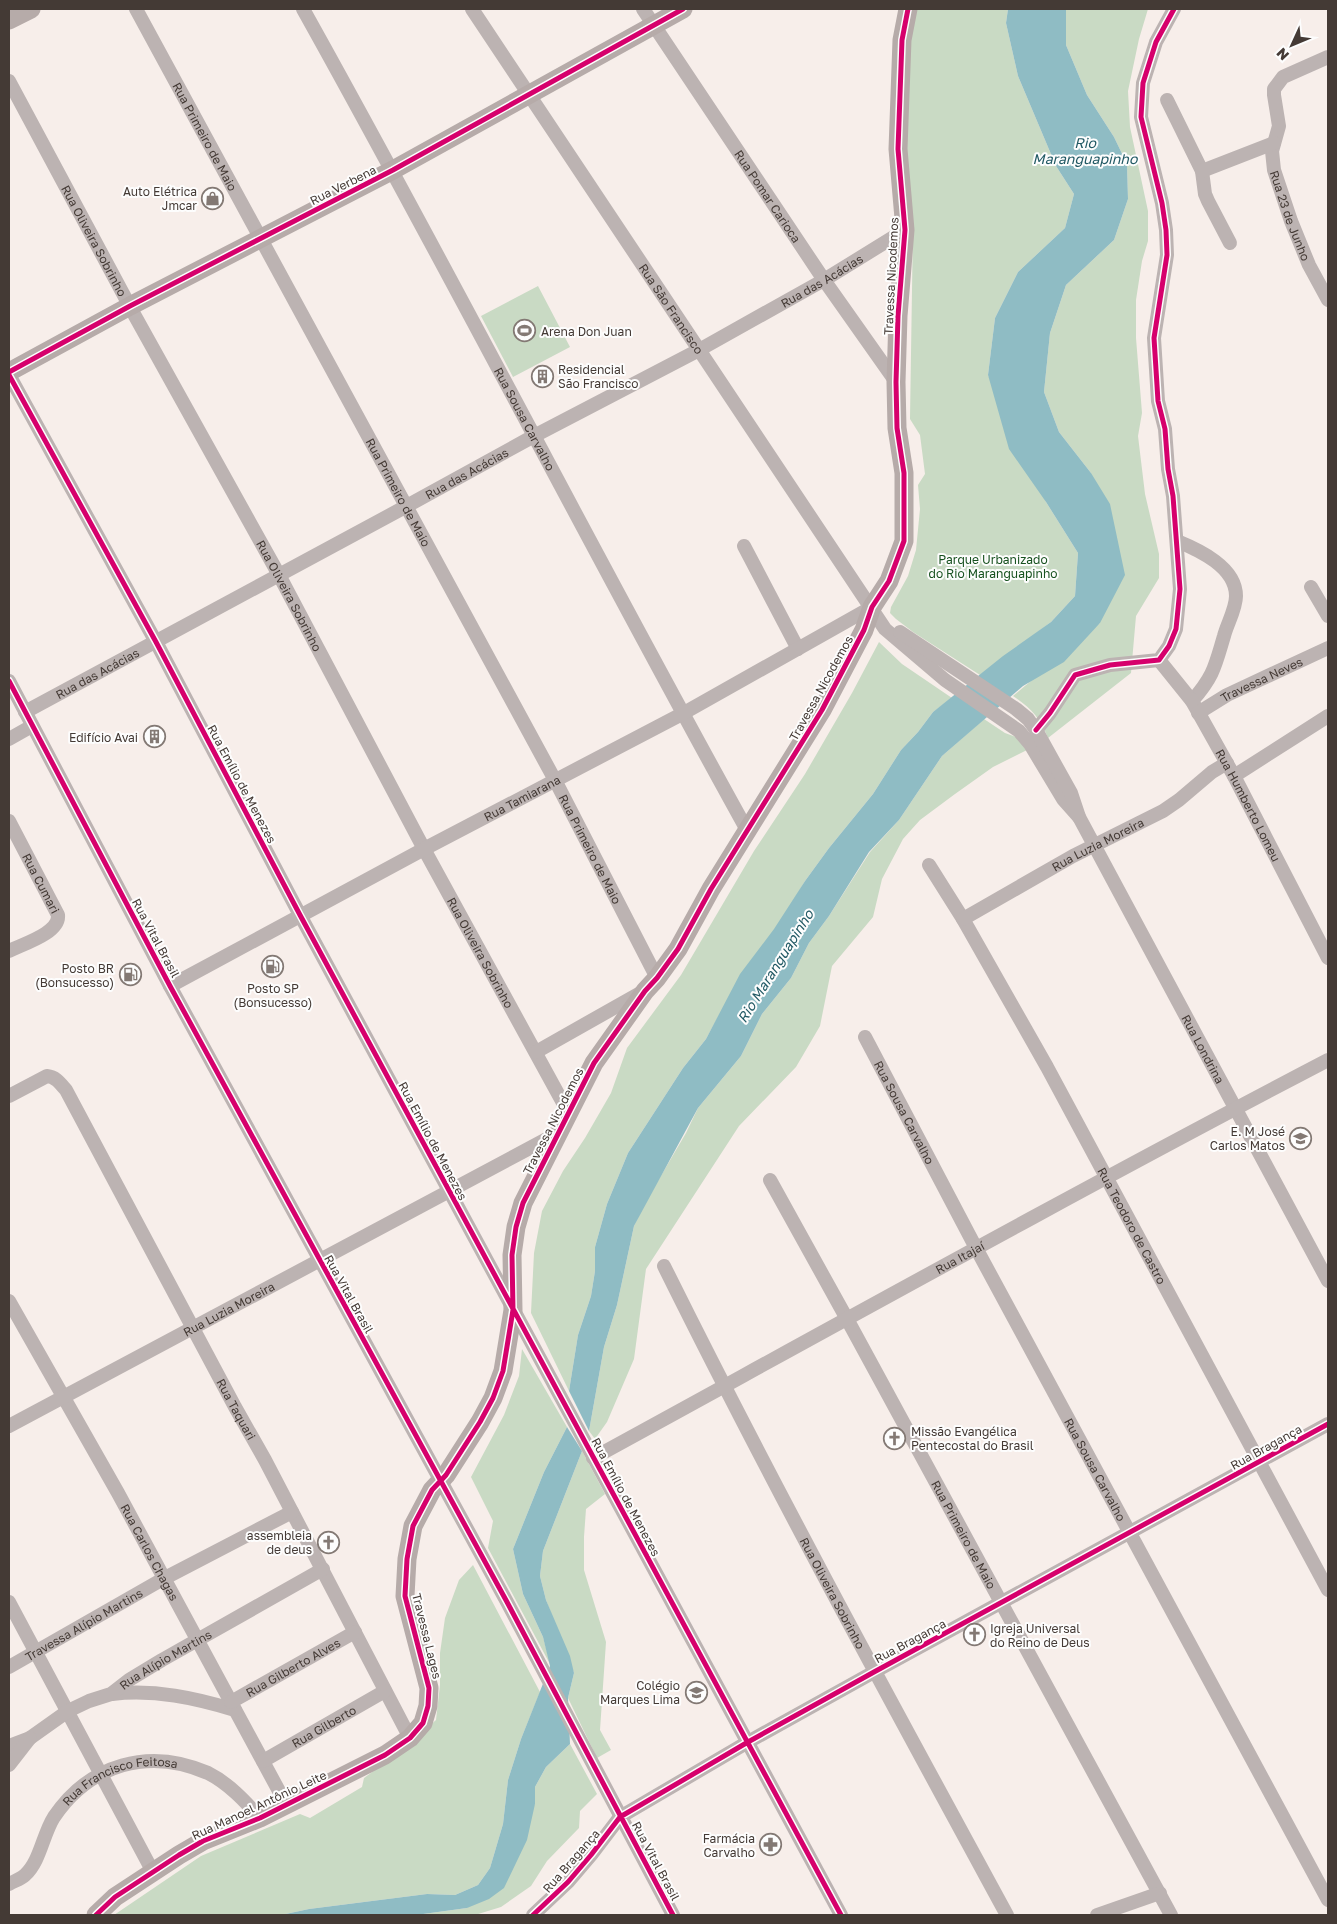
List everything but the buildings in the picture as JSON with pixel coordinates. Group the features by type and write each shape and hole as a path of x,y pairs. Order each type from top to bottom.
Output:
{"main road":[{"path":"9,20 31,9"},
{"name":"Rua Verbena","path":"9,374 130,306 393,170 529,95 648,16 683,9"},
{"name":"Travessa Nicodemos","path":"440,1482 465,1446 493,1398 503,1371 513,1310 512,1255 516,1227 523,1203 594,1064 678,949 711,889 822,710 864,630 872,607 889,581 904,541 904,473 898,428 896,382 898,316 905,230 898,148 902,40 908,9"},
{"name":"Travessa Lages","path":"410,1738 423,1723 428,1706 430,1688 405,1596 407,1559 413,1526 432,1490 440,1482"},
{"name":"Rua Manoel Antônio Leite","path":"96,1915 116,1897 203,1841 260,1818 385,1755 410,1738"}],"street":[{"name":"Rua Primeiro de Maio","path":"136,9 556,782 651,985"},
{"name":"Rua Sousa Carvalho","path":"303,9 393,170 682,714 747,830"},
{"name":"Rua São Francisco","path":"472,9 872,607"},
{"path":"1036,730 1050,713 1075,675 1110,665 1159,660 1169,646 1176,629 1180,589 1177,541 1165,429 1158,401 1154,338 1167,255 1166,230 1162,203 1141,117 1143,83 1156,42 1174,9"},
{"name":"Rua Pomar Carioca","path":"648,16 824,280 896,382"},
{"name":"Rua 23 de Junho","path":"1328,57 1283,77 1274,89 1279,126 1272,151 1274,170 1292,221 1309,265 1328,300"},
{"name":"Rua Oliveira Sobrinho","path":"9,81 130,306 279,575 424,849 568,1112"},
{"path":"1167,100 1202,171 1208,202 1230,243"},
{"path":"1202,171 1274,143"},
{"name":"Rua das Acácias","path":"25,712 534,436 699,350 824,280 905,230"},
{"name":"Rua Emílio de Menezes","path":"9,374 156,642 300,915 841,1915"},
{"path":"1177,541 1205,554 1223,568 1231,581 1236,596 1220,653 1195,707"},
{"path":"744,546 798,649"},
{"path":"1311,587 1328,616"},
{"path":"872,607 893,628 1016,709 1036,730 1071,793 1080,817"},
{"path":"872,607 885,628 944,680 1020,732 1030,744 1063,799 1080,817"},
{"name":"Rua Tamiarana","path":"170,986 424,849 556,782 682,714 872,607"},
{"name":"Travessa Neves","path":"1195,707 1235,691 1328,648"},
{"name":"Rua Humberto Lomeu","path":"1159,660 1195,707 1234,776 1328,958"},
{"name":"Rua Vital Brasil","path":"9,682 170,986 507,1602 539,1667 673,1915"},
{"path":"1234,776 1328,716"},
{"path":"9,739 32,726"},
{"name":"Rua Luzia Moreira","path":"963,919 1073,856 1163,811 1226,763"},
{"name":"Rua Londrina","path":"1080,817 1328,1281"},
{"name":"Rua Cumari","path":"9,821 59,919 50,931 9,951"},
{"name":"Rua Teodoro de Castro","path":"929,865 963,919 1047,1067 1328,1590"},
{"path":"536,1052 651,985"},
{"name":"Rua Sousa Carvalho","path":"865,1037 976,1248 1328,1900"},
{"name":"Rua Itajaí","path":"590,1452 724,1388 976,1248 1328,1060"},
{"name":"Rua Taquari","path":"9,1096 47,1076 53,1077 60,1082 66,1090 192,1328 266,1460 410,1738"},
{"name":"Rua Luzia Moreira","path":"9,1426 558,1133"},
{"name":"Rua Primeiro de Maio","path":"770,1180 1171,1915"},
{"name":"Rua Oliveira Sobrinho","path":"664,1266 724,1388 874,1672 1007,1915"},
{"name":"Rua Carlos Chagas","path":"9,1301 118,1493 286,1804"},
{"name":"Rua Bragança","path":"533,1915 568,1882 620,1817 748,1742 874,1672 1328,1424"},
{"name":"Travessa Alípio Martins","path":"9,1667 163,1579 292,1512"},
{"name":"Rua Alípio Martins","path":"9,1746 30,1738 68,1711 89,1701 111,1694 129,1680 198,1639 323,1570"},
{"path":"9,1602 154,1872"},
{"name":"Rua Gilberto Alves","path":"233,1706 355,1632"},
{"path":"111,1694 136,1691 187,1697 233,1706"},
{"name":"Rua Gilberto","path":"263,1761 385,1691"},
{"path":"9,1765 30,1738"},
{"name":"Rua Francisco Feitosa","path":"9,1884 25,1875 34,1865 53,1819 67,1800 81,1786 101,1773 140,1761 161,1760 209,1774 230,1788 260,1818"},
{"path":"1097,1915 1160,1893"}],"green space":[{"name":"Parque Urbanizado do Rio Maranguapinho","path":"915,9 1008,9 1006,23 1018,76 1056,166 1074,194 1065,228 1018,272 995,318 988,375 1046,502 1078,553 1075,596 1051,622 980,675 913,632 890,613 891,607 908,576 916,550 920,509 918,485 925,474 920,435 910,419 913,225 904,143 908,41"},
{"path":"1066,9 1148,9 1139,39 1128,91 1130,127 1148,211 1148,241 1142,261 1136,300 1136,338 1142,413 1138,436 1145,494 1159,554 1159,578 1136,616 1131,673 1048,738 1034,714 1013,696 1100,623 1091,473 1059,432 1044,392 1050,333 1066,285 1114,240 1128,199 1127,164 1114,137 1087,95 1066,45"},
{"name":"Arena Don Juan","path":"538,286 570,347 513,377 481,316"},
{"path":"879,642 902,664 952,698 933,712 901,750 873,794 805,881 723,1008 706,1039 683,1068 628,1153 607,1204 595,1247 595,1271 591,1296 578,1335 569,1391 531,1313 534,1253 542,1211 563,1171 611,1093 627,1048 681,975 754,851 805,774"},
{"path":"984,719 1005,733 1016,737 1027,750 993,767 955,794 920,820 903,839 882,879 873,917 832,966 820,1026 796,1067 739,1126 646,1269 634,1359 607,1422 595,1439 589,1431 604,1347 617,1305 634,1226 645,1203 686,1133 698,1108 741,1056 762,1014 791,978 809,943 829,916 870,852 899,820 942,756"},
{"path":"522,1349 567,1427 544,1472 513,1549 523,1594 543,1637 551,1666 488,1548 493,1521 471,1477 504,1415 519,1376"},
{"path":"582,1451 605,1494 586,1509 584,1537 584,1570 606,1642 600,1730 611,1750 597,1758 568,1698 574,1673 546,1600 540,1576 543,1551"},
{"path":"473,1565 540,1692 521,1739 508,1780 503,1824 490,1868 478,1885 455,1895 427,1894 309,1909 281,1915 114,1915 201,1856 300,1814 310,1818 362,1787 364,1778 406,1747 436,1720 440,1685 440,1653 445,1618 459,1580"},
{"path":"570,1744 597,1794 580,1811 579,1828 547,1861 531,1886 501,1907 475,1915 416,1915 467,1908 535,1804 535,1787 546,1767"}],"water":[{"name":"Rio Maranguapinho","path":"1008,9 1066,9 1066,45 1087,95 1114,137 1127,164 1128,199 1114,240 1066,285 1050,333 1044,392 1059,432 1091,473 1110,504 1125,575 1100,623 1064,662 1023,686 942,756 899,820 869,852 829,916 809,943 791,978 762,1014 741,1056 698,1108 634,1226 617,1305 604,1347 589,1431 569,1391 578,1335 591,1296 595,1271 595,1247 607,1204 628,1153 683,1068 706,1039 740,974 774,929 829,848 873,794 901,750 933,712 1003,656 1051,622 1075,596 1078,553 1046,502 1009,449 988,375 995,318 1018,272 1065,228 1074,194 1056,166 1018,76 1006,23"},
{"path":"567,1427 582,1451 543,1551 540,1576 546,1600 570,1656 574,1673 568,1698 570,1744 546,1767 535,1787 535,1804 527,1840 504,1888 489,1899 467,1908 416,1915 281,1915 309,1909 427,1894 455,1895 478,1885 490,1868 503,1824 508,1780 521,1739 550,1666 543,1637 523,1594 513,1549 544,1472"}],"cycle path":[{"path":"9,372 130,306 393,170 683,9"},
{"path":"96,1915 115,1897 179,1855 203,1841 260,1818 385,1755 410,1738 423,1723 428,1706 429,1688 405,1596 407,1559 413,1526 432,1490 446,1475 480,1422 493,1398 503,1371 513,1310 512,1255 516,1227 523,1203 594,1063 645,991 678,949 711,889 822,710 864,630 872,607 889,581 904,541 904,473 897,428 896,382 898,316 905,230 898,149 902,40 908,9"},
{"path":"1036,730 1050,713 1075,675 1110,665 1159,660 1169,646 1176,629 1180,589 1173,496 1168,469 1165,429 1158,401 1154,338 1167,255 1166,230 1162,203 1141,117 1143,83 1156,42 1174,9"},
{"path":"9,375 156,642 300,915 841,1915"},
{"path":"9,681 170,986 507,1602 673,1915"},
{"path":"533,1915 568,1882 620,1817 748,1742 874,1672 1328,1424"}],"place":[{"name":"Auto Elétrica Jmcar","path":"213,198"},
{"name":"Arena Don Juan","path":"525,331"},
{"name":"Residencial São Francisco","path":"542,376"},
{"name":"Edifício Avai","path":"154,737"},
{"name":"Posto SP (Bonsucesso)","path":"273,967"},
{"name":"Posto BR (Bonsucesso)","path":"130,975"},
{"name":"E. M José Carlos Matos","path":"1301,1138"},
{"name":"Missão Evangélica Pentecostal do Brasil","path":"895,1438"},
{"name":"assembleia de deus","path":"328,1542"},
{"name":"Igreja Universal do Reino de Deus","path":"974,1635"},
{"name":"Colégio Marques Lima","path":"696,1692"},
{"name":"Farmácia Carvalho","path":"771,1845"}]}
